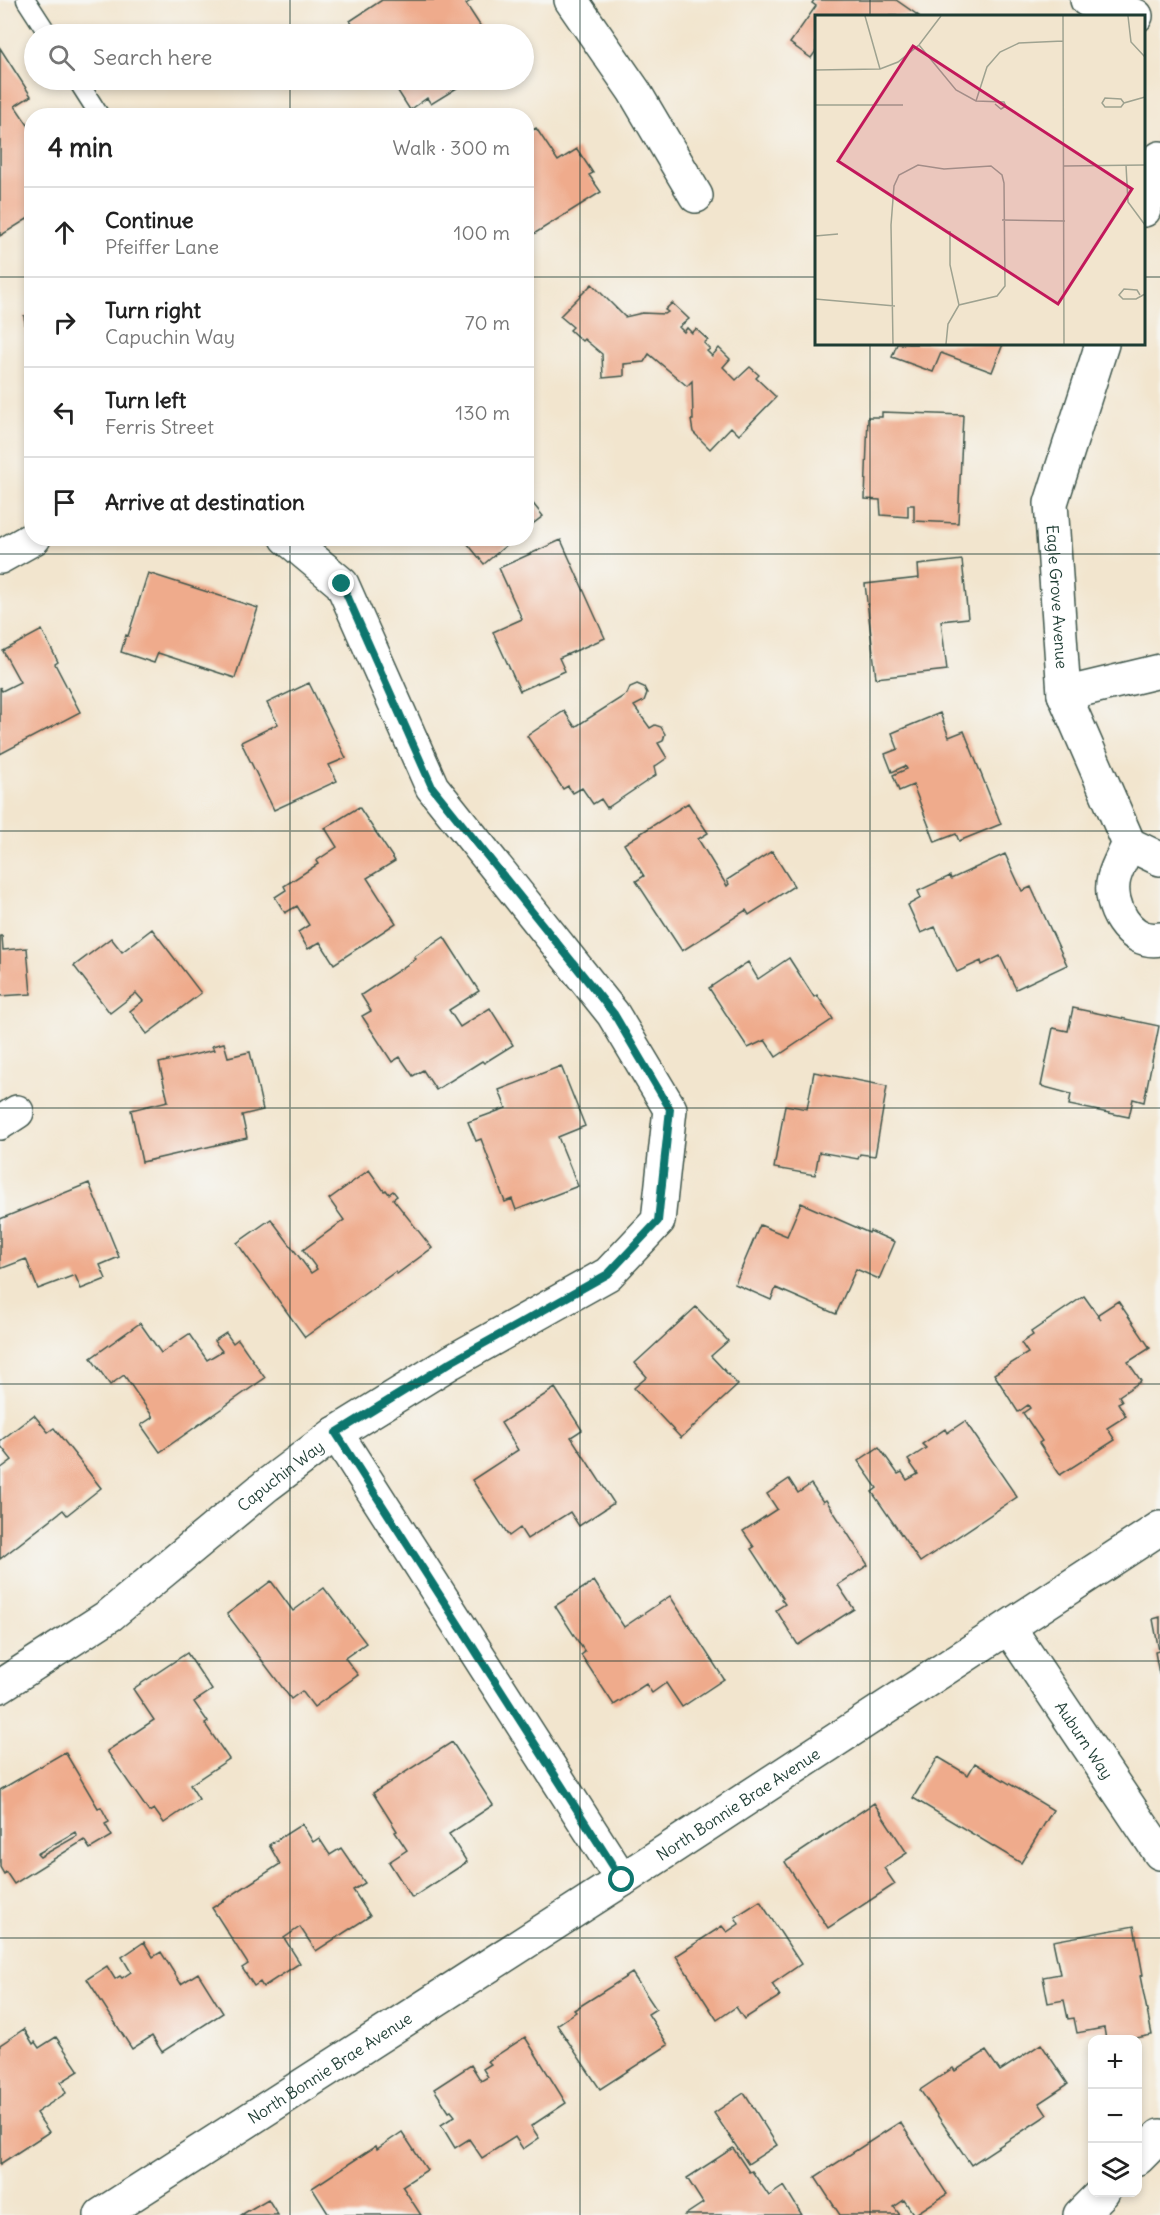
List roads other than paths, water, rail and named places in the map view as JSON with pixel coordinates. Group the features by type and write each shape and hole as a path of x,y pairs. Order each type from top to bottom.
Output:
{"street":[{"path":"571,0 634,91 696,196"},
{"path":"1087,0 1133,15"},
{"path":"1145,20 1160,25"},
{"path":"1145,204 1160,158"},
{"name":"Eagle Grove Avenue","path":"1102,345 1051,503 1064,694 1129,844"},
{"path":"0,557 24,544"},
{"name":"Capuchin Way","path":"0,1686 110,1614 267,1485 336,1433 451,1362 608,1274 658,1221 670,1109 614,1014 432,787 342,584 297,546"},
{"path":"1064,694 1160,671"},
{"path":"1160,859 1129,844 1114,879 1113,897 1118,914 1129,929 1143,938 1160,939"},
{"path":"336,1433 622,1880"},
{"name":"North Bonnie Brae Avenue","path":"101,2215 622,1880 1160,1528"},
{"name":"Auburn Way","path":"1009,1628 1160,1853"},
{"path":"1142,2153 1160,2136"},
{"path":"1080,2215 1099,2197"}],"lane":[{"path":"26,0 42,24"},
{"path":"83,90 95,108"}]}
